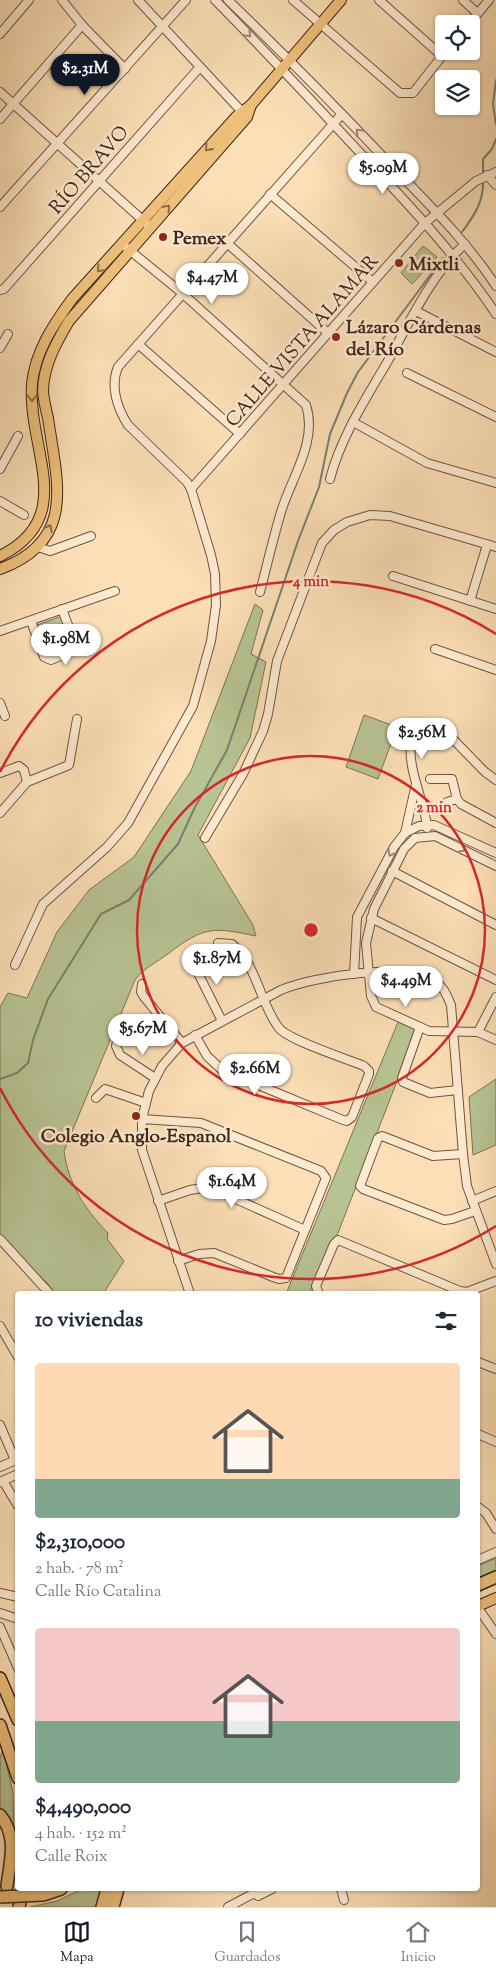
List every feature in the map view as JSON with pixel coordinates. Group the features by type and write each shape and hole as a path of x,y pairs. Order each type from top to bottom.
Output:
{"highway":[{"path":"480,1584 496,1577"},
{"path":"0,1678 15,1713"},
{"path":"0,1725 15,1769"},
{"path":"0,1815 6,1823 12,1840 7,1886"},
{"path":"2,1907 15,1852"},
{"path":"19,1907 23,1891"},
{"path":"0,1897 43,1895 55,1891"},
{"path":"113,1907 117,1891"}],"main road":[{"path":"0,569 19,562 38,547 56,514 58,494 55,460 44,393 50,356 69,322 126,247 244,115 289,59 341,0"},
{"path":"0,556 22,544 31,533 41,517 44,502 44,486 32,402 34,368 41,350 56,321 72,299 126,247"},
{"path":"480,1606 496,1598"}],"street":[{"path":"0,34 29,0"},
{"path":"62,0 82,25 125,69"},
{"path":"138,0 198,68 244,115"},
{"path":"0,207 186,0"},
{"path":"215,0 282,68 425,223 474,281 496,314"},
{"path":"228,0 289,59 436,212 465,244 496,286"},
{"path":"293,0 404,94 413,93 439,60"},
{"path":"379,0 435,47"},
{"path":"463,0 478,13 489,0"},
{"path":"0,119 82,25"},
{"name":"RÍO BRAVO","path":"0,290 198,68"},
{"path":"0,92 56,145 146,224"},
{"path":"15,965 43,904 107,846 128,823 193,706 209,648 216,605 215,574 191,489 187,482 121,415 116,397 114,377 118,367 182,293 342,114"},
{"name":"CALLE VISTA ALAMAR","path":"191,489 425,223 476,181 496,172"},
{"path":"487,176 496,185"},
{"path":"270,194 373,282"},
{"path":"226,243 328,333"},
{"path":"330,479 332,470 353,422 416,311 452,256 465,244"},
{"path":"126,247 182,293 285,384 306,405 310,428 305,451 281,511 260,592"},
{"path":"416,311 496,352"},
{"path":"0,348 8,334"},
{"path":"138,344 240,434"},
{"path":"407,373 496,417"},
{"path":"353,422 427,463 496,483"},
{"path":"0,469 18,436"},
{"path":"0,501 24,515"},
{"path":"205,838 243,774 263,731 278,661 322,543 334,530 357,518 370,514 390,516 496,547"},
{"path":"38,547 50,551 91,536"},
{"path":"470,600 487,544"},
{"path":"393,576 496,609"},
{"path":"0,631 115,591"},
{"path":"31,621 44,657 51,660 77,649 62,609"},
{"path":"435,648 496,670"},
{"path":"0,703 5,716"},
{"path":"0,813 27,782 69,765 77,719"},
{"path":"426,835 427,825 410,756 410,741 416,734 438,730 450,735 484,772 496,780"},
{"path":"0,773 19,766 24,770 27,782"},
{"path":"430,779 452,779 456,799 460,804 496,823"},
{"path":"354,974 356,924 359,912 394,848 405,833 417,782"},
{"path":"447,802 456,799"},
{"path":"405,833 419,826 440,827 496,854"},
{"path":"496,866 443,839 426,835 415,838 409,843 392,871 371,918 366,943 371,996 376,1007 420,1028 435,1032 478,1032 496,1040"},
{"path":"392,871 496,925"},
{"path":"371,918 496,980"},
{"path":"195,1035 207,1056 222,1070 344,1120 352,1118 369,1074 369,1071 364,1066 284,1033 279,1028 238,949 227,943 218,943"},
{"path":"195,950 193,960 196,969 222,1021"},
{"path":"189,1291 142,1150 142,1119 155,1078 182,1043 195,1035 298,983 315,978 354,974 413,974 434,981 442,987 451,1005 463,1154 475,1211 496,1264"},
{"path":"142,984 144,997 182,1043"},
{"path":"478,1032 496,997"},
{"path":"420,1028 402,1078 405,1084 430,1093 458,1090"},
{"path":"118,1038 116,1046 120,1055 155,1078"},
{"path":"96,1098 105,1089 146,1103"},
{"path":"142,1119 189,1120 213,1126 321,1171 326,1178 286,1278 279,1279 214,1253 199,1254 178,1261"},
{"path":"463,1154 433,1156 384,1136 378,1138 360,1184 363,1189 444,1220 475,1211"},
{"path":"158,1201 190,1190 210,1187 305,1230"},
{"path":"472,1201 496,1191"},
{"path":"0,1239 47,1291"},
{"path":"318,1291 316,1286 334,1244 338,1240 458,1291"},
{"path":"470,1291 496,1281"},
{"path":"0,1326 15,1352"},
{"path":"480,1363 496,1369"},
{"path":"0,1425 15,1458"},
{"path":"480,1435 496,1442"},
{"path":"0,1467 15,1460"},
{"path":"15,1475 2,1481 15,1501"},
{"path":"480,1508 486,1513 496,1529"},
{"path":"480,1559 496,1552"},
{"path":"0,1593 15,1596"},
{"path":"480,1610 496,1634"},
{"path":"0,1614 15,1618"},
{"path":"0,1627 15,1661"},
{"path":"228,1907 258,1891"},
{"path":"238,1907 268,1891"}],"green space":[{"path":"423,246 437,257 412,284 401,273"},
{"path":"255,604 263,610 251,654 266,662 250,738 198,835 253,925 256,936 219,930 201,933 181,944 151,965 135,980 64,1151 69,1174 79,1195 92,1215 108,1233 107,1239 124,1261 105,1291 52,1291 49,1285 0,1236 0,1007 8,993 27,998 57,932 89,890 134,857 191,771"},
{"path":"62,616 73,646 48,655 37,625"},
{"path":"364,715 397,727 378,779 346,767"},
{"path":"398,1022 417,1030 336,1238 310,1291 287,1291"},
{"path":"496,1079 496,1145 473,1155 469,1097"},
{"path":"496,1558 496,1573 480,1579 480,1565"},
{"path":"3,1749 13,1793 14,1831 0,1809 0,1758"},
{"path":"78,1891 102,1891 97,1907 30,1907 57,1901"}],"waterway":[{"path":"496,80 493,104 496,124"},
{"path":"483,175 483,159 492,149 496,139"},
{"path":"462,232 480,202 483,181"},
{"path":"0,1079 17,1073 28,1063 33,1040 48,999 101,914 129,900 178,844 194,809 227,750 298,541 319,487 330,434 347,393 358,372 443,258"}],"place":[{"name":"Pemex","path":"163,237"},
{"name":"Mixtli","path":"399,263"},
{"name":"Lázaro Cárdenas del Río","path":"336,337"},
{"name":"Colegio Anglo-Espanol","path":"136,1116"}]}
